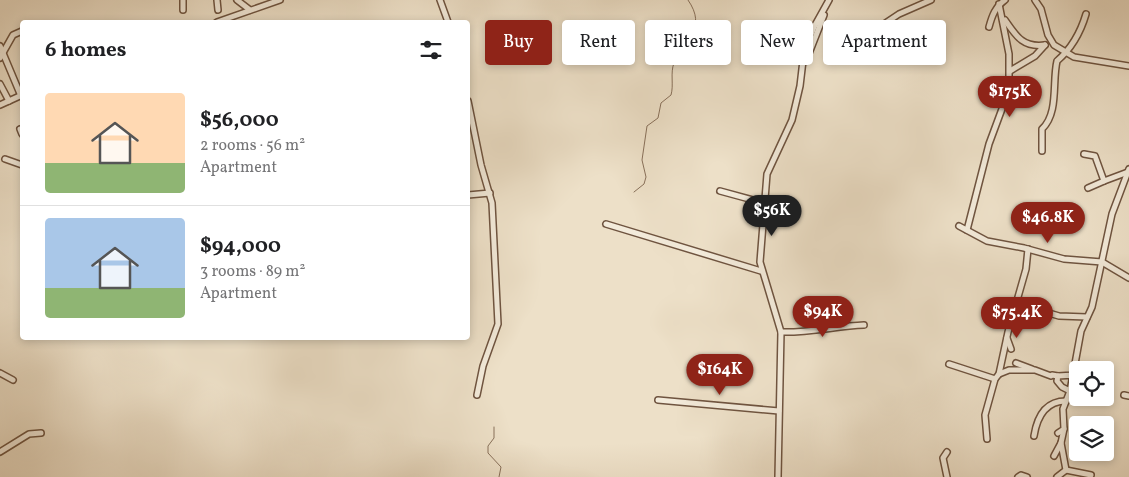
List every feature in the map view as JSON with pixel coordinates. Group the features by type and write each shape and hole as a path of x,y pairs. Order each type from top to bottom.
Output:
{"street":[{"path":"183,0 183,10"},
{"path":"217,0 218,10"},
{"path":"238,0 250,10"},
{"path":"222,20 280,0"},
{"path":"440,0 447,20"},
{"path":"890,20 931,0"},
{"path":"989,28 993,13 999,4 1005,0"},
{"path":"1034,0 1041,9 1048,35 1054,45 1074,57 1128,68"},
{"path":"778,477 781,332 770,288 762,271 760,234 767,174 792,120 802,75 804,52 814,27 828,2"},
{"path":"967,230 989,144 1009,90 1010,54 1006,47 999,4"},
{"path":"1042,151 1042,129 1050,122 1055,94 1053,82 1057,61 1066,52 1082,27 1086,14"},
{"path":"1002,16 1021,41 1034,46 1045,45"},
{"path":"2,57 13,35 20,32"},
{"path":"1010,72 1035,56 1045,45 1048,35"},
{"path":"0,46 2,57 20,91"},
{"path":"0,84 9,101"},
{"path":"0,105 20,96"},
{"path":"470,110 479,156 490,193 498,324 483,366 477,395"},
{"path":"1084,154 1095,156 1104,181"},
{"path":"5,159 20,164"},
{"path":"1088,188 1129,171"},
{"path":"1076,361 1081,330 1087,317 1102,262 1112,214 1129,171"},
{"path":"720,191 764,203"},
{"path":"470,195 490,193"},
{"path":"606,224 762,271"},
{"path":"960,226 987,241 1028,249 1064,259 1102,262 1129,278"},
{"path":"987,439 984,415 995,380 999,374 1015,303 1027,265 1028,249"},
{"path":"1015,303 1059,316 1087,317"},
{"path":"781,332 864,325"},
{"path":"1007,338 1011,349"},
{"path":"1016,363 1051,376 1052,374 1058,376 1069,375"},
{"path":"949,364 995,380"},
{"path":"999,374 1008,370 1033,370"},
{"path":"0,373 13,380"},
{"path":"1058,376 1059,384 1069,390"},
{"path":"1054,456 1064,429 1063,409 1069,394"},
{"path":"658,400 779,411"},
{"path":"1034,436 1037,420 1045,408 1056,401 1066,401"},
{"path":"1058,433 1064,429"},
{"path":"0,452 29,434 41,433"},
{"path":"1060,443 1066,470"},
{"path":"947,452 943,458 947,477"},
{"path":"1056,477 1066,470 1091,475"},
{"path":"1018,477 1021,475 1027,477"}],"waterway":[{"path":"634,192 644,184 646,177 642,160 647,126 658,118 661,103 671,95 674,63 695,26 694,10 688,0"},
{"path":"494,427 494,438 488,446 488,453 501,467 499,477"}]}
